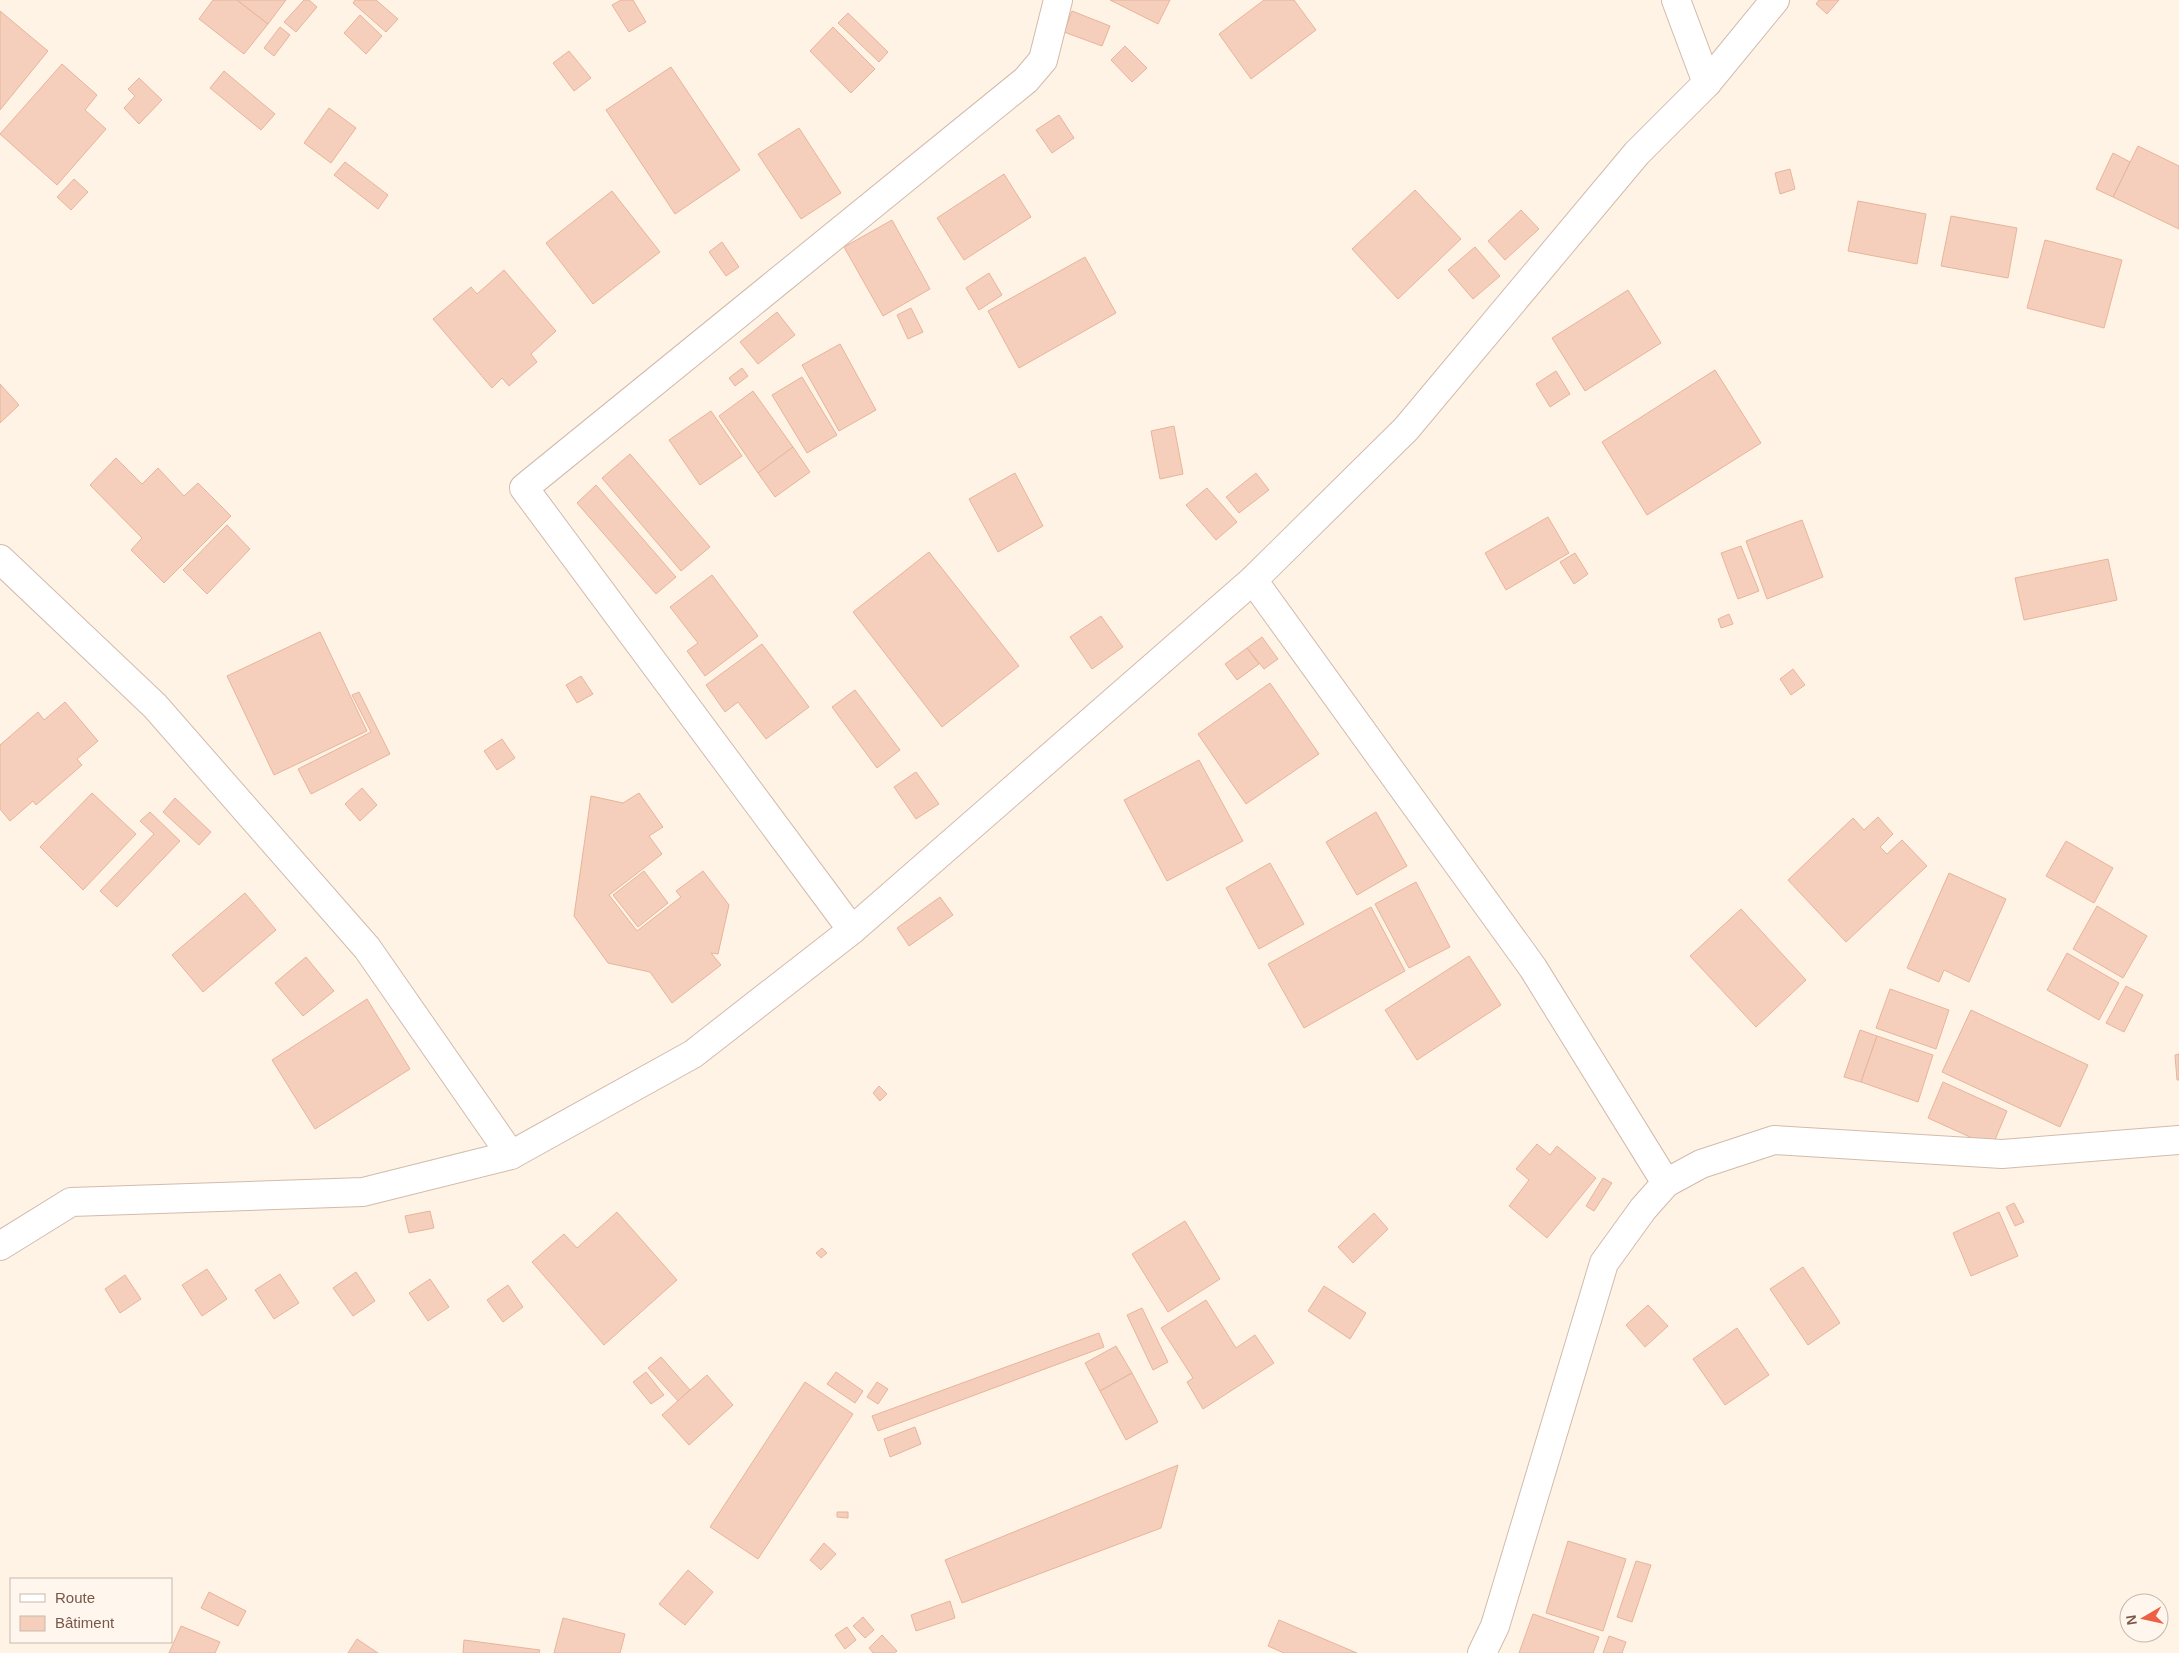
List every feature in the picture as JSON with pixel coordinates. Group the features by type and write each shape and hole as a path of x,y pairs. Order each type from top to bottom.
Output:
{"street":[{"path":"852,930 524,488 1026,80 1043,60 1058,0"},
{"path":"1676,0 1707,83"},
{"path":"0,1246 71,1202 363,1192 511,1155 693,1054 852,930 1253,580 1406,429 1637,153 1707,83 1775,0"},
{"path":"0,559 155,706 367,948 511,1155"},
{"path":"1253,580 1533,968 1666,1183"},
{"path":"1482,1653 1495,1626 1604,1263 1643,1209 1666,1183 1701,1164 1774,1140 2002,1154 2179,1140"}],"building":[{"path":"213,0 237,0 268,24 244,54 199,19"},
{"path":"237,0 286,0 268,24"},
{"path":"304,0 309,0 317,7 296,32 284,22"},
{"path":"355,0 376,0 398,19 386,32 353,3"},
{"path":"621,0 633,0 646,22 629,32 612,5"},
{"path":"1110,0 1170,0 1158,24"},
{"path":"1264,0 1294,0 1316,30 1251,79 1219,34"},
{"path":"1819,0 1839,0 1827,14 1816,4"},
{"path":"0,11 48,51 0,110"},
{"path":"1072,11 1110,26 1102,46 1064,32"},
{"path":"848,13 888,52 879,62 838,23"},
{"path":"360,15 382,36 366,54 344,33"},
{"path":"280,27 290,35 274,56 264,48"},
{"path":"833,27 875,69 851,93 810,51"},
{"path":"1125,46 1147,68 1132,82 1111,60"},
{"path":"569,51 591,78 574,91 553,63"},
{"path":"62,64 97,95 85,110 106,129 57,185 0,134"},
{"path":"671,67 740,170 675,214 606,110"},
{"path":"224,71 275,114 261,130 210,88"},
{"path":"139,78 162,100 139,124 124,108 135,96 128,89"},
{"path":"329,108 356,128 331,163 304,143"},
{"path":"1059,115 1074,138 1052,153 1036,130"},
{"path":"799,128 841,193 801,219 758,154"},
{"path":"2138,146 2179,166 2179,229 2113,197"},
{"path":"2113,153 2130,162 2113,197 2096,189"},
{"path":"345,162 388,195 378,209 334,175"},
{"path":"1790,169 1795,189 1780,194 1775,173"},
{"path":"1004,174 1031,217 964,260 937,218"},
{"path":"74,179 88,192 71,210 57,197"},
{"path":"1415,190 1461,239 1398,299 1352,249"},
{"path":"612,191 660,252 593,304 546,243"},
{"path":"1858,201 1926,214 1917,264 1848,251"},
{"path":"1521,210 1539,229 1505,260 1488,241"},
{"path":"1951,216 2017,228 2008,278 1941,266"},
{"path":"892,220 930,289 883,316 844,247"},
{"path":"2045,240 2122,260 2104,328 2027,308"},
{"path":"722,242 739,267 726,276 709,252"},
{"path":"1475,247 1500,276 1473,299 1448,270"},
{"path":"1085,257 1116,313 1019,368 988,311"},
{"path":"504,270 556,331 531,354 537,362 509,386 502,378 492,388 433,319 471,287 477,294"},
{"path":"989,273 1002,295 979,310 966,288"},
{"path":"1628,290 1661,343 1585,391 1552,338"},
{"path":"911,308 923,332 908,339 897,315"},
{"path":"777,312 795,335 758,364 740,342"},
{"path":"840,344 876,410 839,431 802,365"},
{"path":"742,368 748,376 735,386 729,378"},
{"path":"1715,370 1761,443 1647,515 1602,442"},
{"path":"1556,371 1570,394 1550,407 1536,384"},
{"path":"802,377 837,435 807,453 772,395"},
{"path":"0,384 19,405 0,423"},
{"path":"753,391 793,447 758,473 719,416"},
{"path":"711,411 742,456 700,485 669,440"},
{"path":"1174,426 1183,474 1160,479 1151,431"},
{"path":"793,447 810,472 775,497 758,473"},
{"path":"630,454 710,547 681,571 602,478"},
{"path":"116,458 142,484 158,468 184,496 198,483 231,516 164,583 131,550 142,538 90,485"},
{"path":"1015,473 1043,526 998,552 969,499"},
{"path":"1256,473 1269,490 1239,513 1226,497"},
{"path":"596,485 676,577 656,594 577,503"},
{"path":"1207,488 1237,522 1216,540 1186,505"},
{"path":"1548,517 1569,553 1506,590 1485,553"},
{"path":"1802,520 1823,577 1767,599 1746,541"},
{"path":"227,525 250,549 207,594 183,570"},
{"path":"1741,546 1759,591 1738,599 1721,553"},
{"path":"929,552 1019,666 942,727 853,612"},
{"path":"1575,553 1588,574 1574,584 1560,562"},
{"path":"2108,559 2117,600 2024,620 2015,578"},
{"path":"712,575 758,636 705,676 687,651 698,643 670,607"},
{"path":"1729,614 1733,624 1721,628 1718,619"},
{"path":"1101,616 1123,647 1092,669 1070,637"},
{"path":"320,632 367,731 274,775 227,676"},
{"path":"1262,637 1278,659 1264,669 1247,648"},
{"path":"762,644 809,707 766,739 738,702 725,712 706,685"},
{"path":"1247,648 1259,664 1237,680 1225,664"},
{"path":"1793,669 1805,685 1791,695 1780,679"},
{"path":"581,676 593,694 577,703 566,685"},
{"path":"1270,683 1319,754 1246,804 1198,734"},
{"path":"855,690 900,750 877,768 832,707"},
{"path":"359,692 390,754 311,794 298,769 371,732 352,695"},
{"path":"65,702 98,741 77,759 82,765 36,805 33,801 10,821 0,809 0,745 38,712 44,720"},
{"path":"502,739 515,758 497,770 484,751"},
{"path":"1199,760 1243,841 1167,881 1124,800"},
{"path":"916,772 939,804 916,819 894,787"},
{"path":"362,788 377,805 360,821 345,804"},
{"path":"92,793 136,834 83,890 40,847"},
{"path":"639,793 663,827 649,836 662,854 609,895 637,931 681,897 676,891 703,871 729,905 718,954 711,953 721,965 672,1003 650,972 608,963 574,916 591,796 623,803"},
{"path":"175,798 211,832 199,845 163,812"},
{"path":"150,812 180,841 117,907 100,891 154,834 140,821"},
{"path":"1376,812 1407,866 1357,895 1326,842"},
{"path":"1878,817 1893,834 1880,847 1887,854 1902,840 1927,866 1846,942 1788,880 1853,818 1864,830"},
{"path":"2066,841 2113,868 2094,903 2046,876"},
{"path":"1270,863 1304,924 1259,949 1226,888"},
{"path":"644,871 668,903 638,927 613,895"},
{"path":"1949,873 2006,899 1969,982 1944,970 1939,982 1907,968"},
{"path":"1416,882 1450,947 1409,968 1375,904"},
{"path":"245,893 276,930 203,992 172,955"},
{"path":"940,897 953,915 909,946 897,928"},
{"path":"2097,906 2147,936 2123,978 2073,949"},
{"path":"1371,907 1405,971 1304,1028 1268,964"},
{"path":"1741,909 1806,980 1756,1027 1690,956"},
{"path":"2067,953 2119,983 2099,1020 2047,990"},
{"path":"1469,956 1501,1005 1417,1060 1385,1010"},
{"path":"306,957 334,991 303,1016 275,983"},
{"path":"2126,986 2143,995 2124,1032 2106,1023"},
{"path":"1890,989 1949,1010 1936,1049 1876,1028"},
{"path":"367,999 410,1069 315,1129 272,1060"},
{"path":"1971,1010 2088,1065 2060,1127 1942,1072"},
{"path":"1860,1030 1877,1036 1861,1082 1844,1077"},
{"path":"1877,1036 1933,1055 1918,1102 1861,1082"},
{"path":"2179,1054 2179,1080 2177,1080 2175,1055"},
{"path":"1943,1082 2007,1111 1992,1147 1928,1118"},
{"path":"879,1086 887,1094 880,1101 873,1093"},
{"path":"1537,1144 1550,1155 1557,1146 1596,1178 1547,1238 1509,1206 1529,1180 1516,1169"},
{"path":"1603,1178 1612,1183 1594,1211 1586,1206"},
{"path":"2014,1203 2024,1222 2015,1226 2006,1207"},
{"path":"430,1211 434,1228 409,1233 405,1216"},
{"path":"617,1212 677,1280 604,1345 532,1262 564,1234 577,1248"},
{"path":"1999,1212 2018,1256 1971,1276 1953,1233"},
{"path":"1374,1213 1388,1229 1353,1263 1338,1247"},
{"path":"1185,1221 1220,1279 1168,1312 1132,1254"},
{"path":"822,1248 827,1253 821,1258 816,1253"},
{"path":"1803,1267 1840,1323 1808,1345 1770,1289"},
{"path":"207,1269 227,1299 202,1316 182,1285"},
{"path":"356,1272 375,1301 353,1316 333,1288"},
{"path":"280,1274 299,1303 274,1319 255,1290"},
{"path":"125,1275 141,1299 120,1313 105,1289"},
{"path":"430,1279 449,1307 428,1321 409,1293"},
{"path":"508,1285 523,1307 503,1322 487,1300"},
{"path":"1324,1286 1366,1313 1350,1339 1308,1311"},
{"path":"1206,1300 1236,1348 1255,1335 1274,1363 1203,1409 1187,1382 1193,1378 1161,1328"},
{"path":"1648,1305 1668,1326 1645,1347 1626,1325"},
{"path":"1142,1308 1168,1362 1153,1370 1127,1315"},
{"path":"1737,1328 1769,1375 1725,1405 1693,1359"},
{"path":"1099,1333 1104,1347 878,1431 872,1416"},
{"path":"1116,1346 1132,1373 1100,1391 1085,1363"},
{"path":"661,1357 690,1390 678,1401 648,1368"},
{"path":"646,1372 664,1395 651,1404 633,1382"},
{"path":"836,1372 863,1391 855,1403 827,1384"},
{"path":"1132,1373 1158,1422 1126,1440 1100,1391"},
{"path":"707,1375 733,1405 689,1445 662,1415"},
{"path":"805,1382 853,1414 758,1559 710,1527"},
{"path":"877,1382 888,1389 878,1404 867,1397"},
{"path":"915,1427 921,1444 890,1457 884,1439"},
{"path":"1178,1465 1161,1528 962,1603 945,1560"},
{"path":"837,1512 848,1512 848,1518 837,1517"},
{"path":"1568,1541 1626,1559 1603,1631 1546,1613"},
{"path":"824,1543 836,1554 821,1570 810,1560"},
{"path":"1636,1561 1651,1565 1632,1622 1617,1617"},
{"path":"688,1570 713,1592 685,1625 659,1604"},
{"path":"209,1592 246,1611 238,1626 201,1608"},
{"path":"950,1601 955,1618 916,1631 911,1615"},
{"path":"1533,1614 1599,1637 1593,1653 1519,1653"},
{"path":"863,1617 874,1630 865,1638 853,1626"},
{"path":"563,1618 625,1634 620,1653 554,1653"},
{"path":"1279,1620 1357,1653 1284,1653 1268,1646"},
{"path":"181,1626 220,1642 215,1653 169,1653"},
{"path":"847,1627 856,1640 845,1649 835,1635"},
{"path":"882,1635 897,1651 894,1653 873,1653 869,1648"},
{"path":"1609,1636 1626,1642 1622,1653 1603,1653"},
{"path":"357,1639 378,1653 348,1653"},
{"path":"464,1640 540,1650 539,1653 463,1653"}]}
